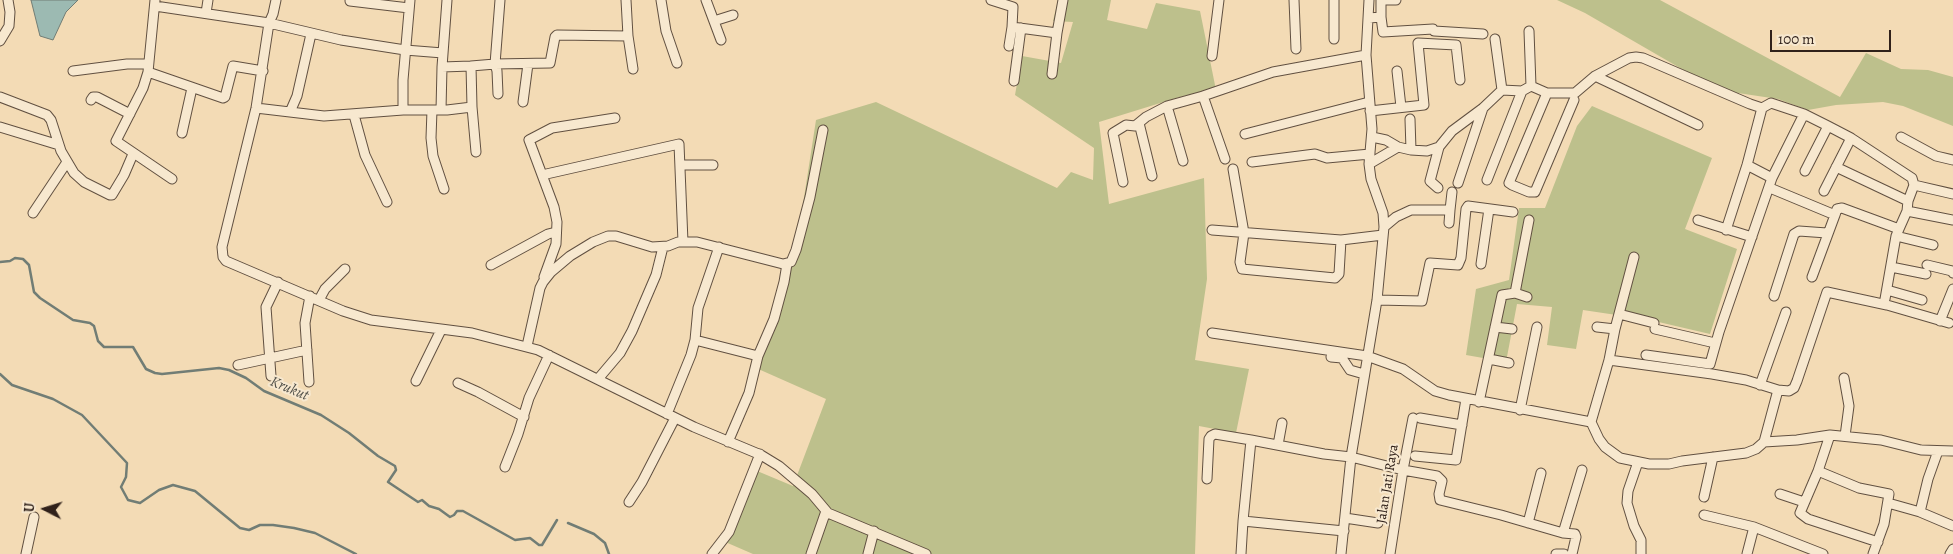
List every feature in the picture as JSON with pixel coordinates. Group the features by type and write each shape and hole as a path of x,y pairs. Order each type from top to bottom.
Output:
{"street":[{"path":"0,40 9,26 8,0"},
{"path":"206,13 208,0"},
{"path":"276,0 269,23 256,108 222,254 226,261 371,320 472,333 528,346 671,416 728,442 760,454 773,461 807,490 826,511 926,554"},
{"path":"444,189 433,156 448,0"},
{"path":"498,94 495,64 500,0"},
{"path":"626,0 628,36 633,69"},
{"path":"661,0 666,31 677,63"},
{"path":"706,0 721,40"},
{"path":"990,0 1017,7 1014,81"},
{"path":"1052,74 1056,33 1063,0"},
{"path":"1212,56 1219,0"},
{"path":"1294,0 1296,49"},
{"path":"1334,0 1334,39"},
{"path":"1341,554 1351,457 1377,300 1384,231 1383,213 1371,179 1369,164 1372,137 1366,52 1369,0"},
{"path":"1396,0 1381,0 1383,32 1433,29 1434,31 1483,34"},
{"path":"350,2 410,4 405,50 403,110"},
{"path":"172,179 116,141 143,88 148,68 155,3 180,5 206,13 269,23 311,34 405,50 443,53"},
{"path":"714,21 733,15"},
{"path":"1368,18 1381,17"},
{"path":"1016,27 1056,33"},
{"path":"1009,46 1016,27"},
{"path":"1529,31 1531,86"},
{"path":"290,112 298,96 311,34"},
{"path":"442,67 551,62 555,37 557,35 628,36"},
{"path":"1495,39 1502,90"},
{"path":"1245,134 1369,106 1402,107 1424,105 1418,43 1456,45 1460,80"},
{"path":"1123,182 1112,133 1126,125 1135,126 1146,117 1167,106 1273,72 1366,52"},
{"path":"1531,86 1547,93 1575,93 1595,76 1629,58 1643,58 1762,108"},
{"path":"73,71 139,62 192,88 223,98 226,97 233,66 263,71"},
{"path":"523,102 528,64"},
{"path":"471,66 476,152"},
{"path":"1397,71 1402,107"},
{"path":"1595,76 1698,125"},
{"path":"1438,188 1433,184 1430,176 1439,147 1452,131 1483,108 1502,90 1522,91 1531,86"},
{"path":"182,134 192,88"},
{"path":"1487,180 1522,91"},
{"path":"1547,93 1509,182 1512,186 1529,192 1535,192 1574,100"},
{"path":"1203,96 1225,159"},
{"path":"0,97 47,115 51,120 67,162 74,173 84,182 111,195 124,175 133,154"},
{"path":"91,100 93,97 97,97 130,114"},
{"path":"1726,230 1747,165 1762,108 1771,103 1804,114 1851,138 1912,178 1914,184 1898,232 1886,295 1922,300"},
{"path":"1167,106 1183,161"},
{"path":"256,108 316,116 472,107"},
{"path":"1458,183 1483,108"},
{"path":"1646,355 1708,365 1711,362 1715,343 1772,178 1804,114"},
{"path":"354,115 365,155 387,202"},
{"path":"528,346 540,288 556,244 557,222 554,207 529,140 552,128 615,118"},
{"path":"1410,119 1411,150"},
{"path":"1139,123 1152,176"},
{"path":"1805,171 1828,126"},
{"path":"0,127 60,145"},
{"path":"728,442 749,393 758,356 774,319 787,264 792,260 796,250 810,197 824,130"},
{"path":"1372,137 1386,140 1398,147 1411,150 1427,151 1439,147"},
{"path":"1901,137 1936,156 1953,160"},
{"path":"1824,191 1851,138"},
{"path":"542,175 679,144 683,242"},
{"path":"1369,164 1398,147"},
{"path":"1252,162 1315,154 1327,158 1370,154"},
{"path":"33,213 67,162"},
{"path":"681,165 713,164"},
{"path":"1747,165 1772,178"},
{"path":"1836,167 1907,206 1953,220"},
{"path":"1233,169 1244,233 1240,262 1242,269 1332,278 1339,274 1341,240"},
{"path":"1914,184 1953,194"},
{"path":"1770,188 1835,215"},
{"path":"1449,223 1452,192"},
{"path":"1377,300 1422,300 1430,263 1436,262 1456,266 1459,263 1466,208 1471,206 1513,212"},
{"path":"1812,277 1837,209 1842,208 1933,245"},
{"path":"1481,264 1489,209"},
{"path":"1212,230 1341,240 1384,231 1396,217 1411,210 1450,210"},
{"path":"1515,293 1529,220"},
{"path":"1698,220 1752,237"},
{"path":"1774,296 1794,234 1799,231 1827,233"},
{"path":"491,265 548,234 556,232"},
{"path":"543,282 551,272 570,256 593,242 608,236 616,236 652,247 663,247 683,242 697,242 738,254 787,264"},
{"path":"598,379 620,353 635,326 656,275 663,247"},
{"path":"629,502 642,482 671,416 695,340 698,308 719,247"},
{"path":"1634,257 1609,360 1591,422 1599,440 1613,454 1620,458 1638,462 1659,464 1746,453 1756,449 1764,442 1778,390"},
{"path":"1927,265 1952,271 1953,273"},
{"path":"1891,267 1926,274"},
{"path":"319,300 325,290 344,269"},
{"path":"271,376 266,307 278,282"},
{"path":"1609,360 1712,374 1778,390 1789,390 1794,388 1797,381 1827,292 1887,305 1945,322 1953,289"},
{"path":"1479,402 1502,295 1515,293 1527,297"},
{"path":"310,296 305,323 310,382"},
{"path":"1760,385 1786,312"},
{"path":"1619,314 1715,343"},
{"path":"1495,327 1512,329"},
{"path":"1520,410 1537,327"},
{"path":"1597,327 1615,329"},
{"path":"416,381 440,330"},
{"path":"1212,333 1367,356 1403,369 1436,390 1466,399 1591,422"},
{"path":"1224,339 1342,358 1350,370 1364,374"},
{"path":"695,340 758,356"},
{"path":"238,365 307,350"},
{"path":"505,467 524,417 529,398 549,355"},
{"path":"1488,358 1509,364"},
{"path":"1844,378 1849,406 1845,436"},
{"path":"458,383 524,417"},
{"path":"1415,456 1456,460 1466,399"},
{"name":"Jalan Jati Raya","path":"1390,554 1403,470 1417,418 1462,425"},
{"path":"1278,445 1282,423"},
{"path":"1207,479 1209,439 1210,436 1215,434 1324,454 1351,457 1441,478 1439,497 1444,502 1502,515 1563,534 1576,535 1572,554"},
{"path":"1764,442 1830,435 1881,440 1921,450 1953,451"},
{"path":"1830,435 1818,471 1800,513 1808,519 1878,542"},
{"path":"1241,554 1251,440"},
{"path":"1920,512 1926,496 1928,479 1938,451"},
{"path":"717,552 732,525 760,454"},
{"path":"1704,497 1713,457"},
{"path":"1638,462 1628,491 1627,503 1634,526 1642,540 1641,554"},
{"path":"1563,534 1582,470"},
{"path":"1818,471 1859,488 1889,494 1884,524 1876,553"},
{"path":"1528,523 1540,473"},
{"path":"1780,494 1804,502"},
{"path":"1888,503 1920,512 1953,526"},
{"path":"811,554 826,511"},
{"path":"1704,515 1754,526 1823,554"},
{"path":"26,554 34,517"},
{"path":"1345,518 1378,523"},
{"path":"1243,521 1344,532"},
{"path":"1748,554 1754,526"},
{"path":"868,554 874,531"},
{"path":"1950,554 1953,549"},
{"path":"1556,554 1564,554"}],"green space":[{"path":"1058,0 1111,0 1107,20 1147,29 1156,3 1200,11 1216,90 1183,96 1099,122 1109,204 1204,178 1207,279 1195,360 1249,369 1236,433 1199,426 1195,554 753,554 723,541 750,468 793,486 826,399 756,368 799,230 816,120 876,102 1057,188 1071,172 1093,180 1094,148 1015,95 1022,56 1061,63 1073,22 1053,21"},
{"path":"1557,0 1660,0 1840,97 1866,53 1901,69 1928,70 1953,77 1953,126 1903,106 1883,102 1836,105 1808,110 1778,99 1718,90 1585,13"},
{"path":"1592,106 1712,158 1685,229 1737,249 1710,334 1650,320 1583,310 1576,349 1547,345 1552,307 1517,304 1506,362 1466,355 1476,289 1509,280 1519,208 1545,208 1577,126"}],"water":[{"path":"31,0 78,0 66,12 53,40 40,36"}],"waterway":[{"name":"Krukut","path":"0,262 10,261 15,258 23,259 29,265 34,292 40,298 73,320 90,323 94,326 98,341 104,347 133,347 146,369 162,374 219,368 229,370 246,378 264,391 321,415 395,466 396,470 388,482 418,502 422,500 450,517 457,511 463,511 515,540 530,538 539,545 542,545 557,520"},
{"path":"0,374 12,385 53,399 82,415 127,463 126,477 121,487 128,500 140,503 159,490 173,485 195,491 240,528 249,530 260,525 294,528 315,533 356,554"},
{"name":"Krukut","path":"568,523 594,534 605,543 609,554"}]}
